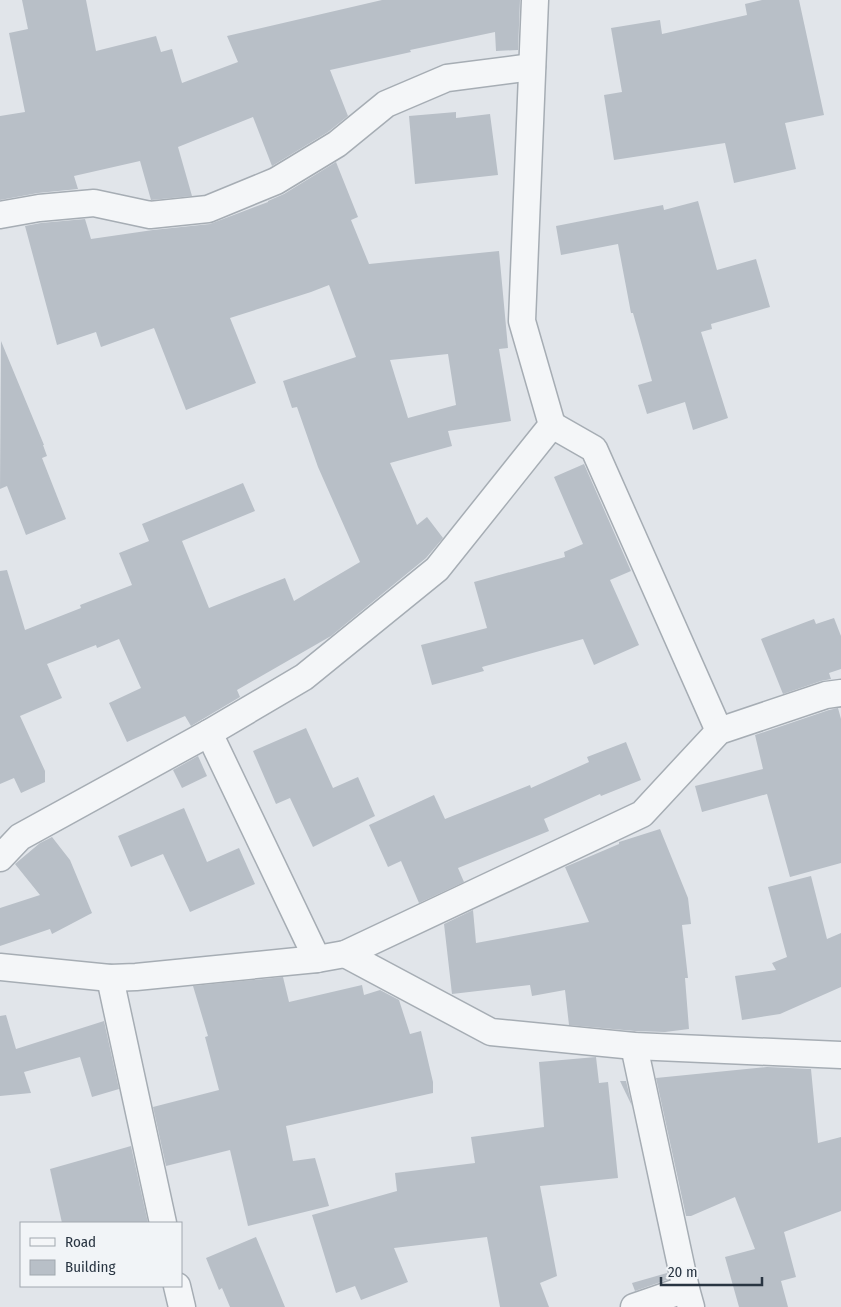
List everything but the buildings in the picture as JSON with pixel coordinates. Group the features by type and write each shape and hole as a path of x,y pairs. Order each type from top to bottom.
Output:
{"street":[{"path":"534,0 522,320 552,425 594,449 719,731"},
{"path":"0,215 39,208 94,203 150,215 208,209 276,181 337,144 386,104 447,78 532,68"},
{"path":"0,858 20,837 209,733 304,677 437,569 552,425"},
{"path":"0,967 110,978 317,959 345,954 642,814 719,731 826,695 841,693"},
{"path":"209,733 317,959"},
{"path":"345,954 491,1032 634,1046 841,1055"},
{"path":"110,978 163,1222"},
{"path":"634,1046 688,1298 634,1307"},
{"path":"177,1287 182,1307"}]}
